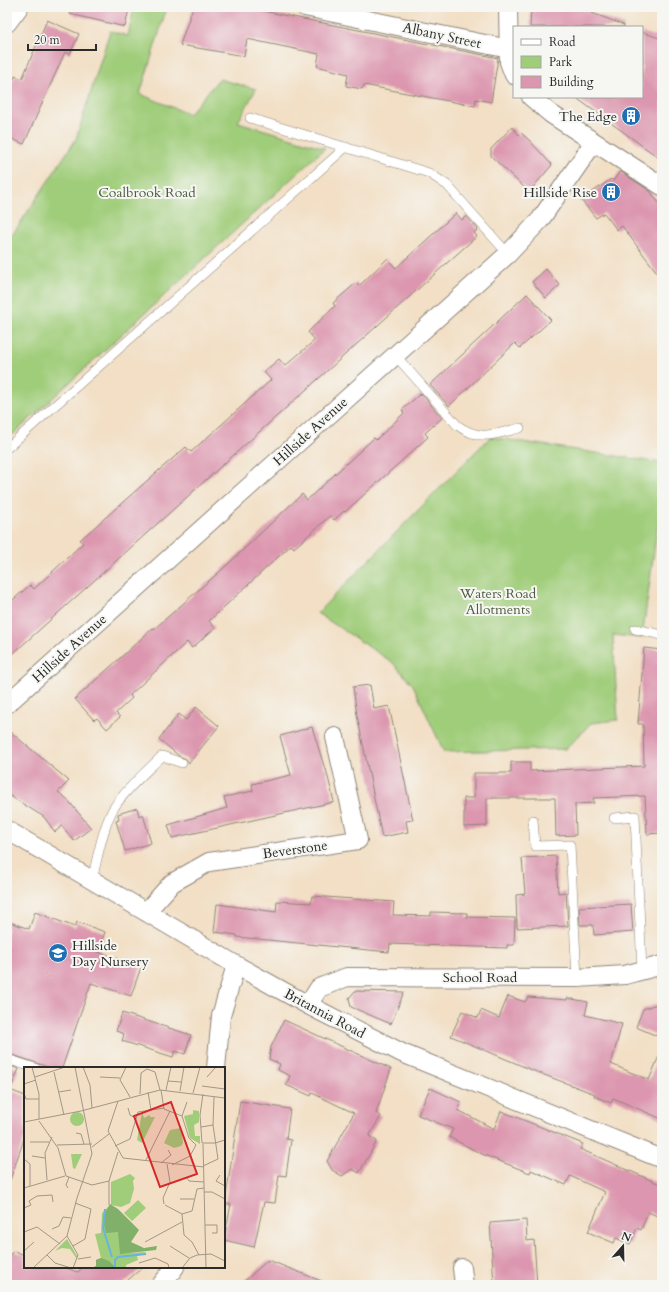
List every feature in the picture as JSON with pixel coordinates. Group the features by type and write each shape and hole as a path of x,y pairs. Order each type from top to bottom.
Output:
{"street":[{"path":"7,23 19,7"},
{"name":"Albany Street","path":"305,7 509,49"},
{"path":"508,7 509,62 513,73"},
{"path":"532,98 551,114 662,186"},
{"name":"Hillside Avenue","path":"7,704 508,254 540,220 594,142"},
{"name":"Beverstone","path":"146,912 172,883 209,862 358,840 335,737"},
{"name":"Britannia Road","path":"7,830 236,965 308,1005 402,1053 662,1159"},
{"path":"216,1067 221,1016 236,965"},
{"name":"School Road","path":"308,1005 319,988 347,977 577,978 624,975 662,965"},
{"path":"161,1285 174,1268"}],"lane":[{"path":"250,118 429,173 447,185 508,254"},
{"path":"7,448 346,147"},
{"path":"395,355 457,425 467,432 486,436 520,428"},
{"path":"635,629 662,635"},
{"path":"92,880 105,832 115,806 162,756 182,763"},
{"path":"614,818 635,816 642,971"},
{"path":"533,820 535,846 570,845 577,978"},
{"path":"7,1059 32,1067"}],"green space":[{"name":"Coalbrook Road","path":"134,7 167,7 140,94 189,114 219,79 256,89 238,122 325,148 7,440 7,243 76,139 110,31 128,36"},
{"name":"Waters Road Allotments","path":"490,437 662,463 662,510 657,529 642,638 613,635 618,720 591,723 566,749 444,752 413,685 392,662 317,613"}],"building":[{"path":"71,7 118,7 129,9 125,27 70,14"},
{"path":"193,7 243,7 498,58 491,102 476,99 475,106 364,85 362,89 346,86 348,74 317,66 319,54 247,39 244,56 180,45"},
{"path":"531,7 576,7 624,25 624,26 530,26"},
{"path":"47,20 79,34 70,54 65,52 24,144 7,137 7,95 15,76 22,79"},
{"name":"The Edge","path":"643,32 662,39 662,160 576,98 643,98"},
{"path":"512,127 519,135 521,133 529,140 552,165 529,192 491,156 491,149"},
{"path":"620,171 650,191 662,207 662,279 622,226 617,230 604,213 596,218 581,200 611,179 613,181"},
{"path":"456,213 462,220 466,216 478,229 474,233 477,236 7,659 7,605 30,585 34,589 83,543 80,540 157,472 186,447 191,452 271,380 264,372 279,359 285,366 315,340 308,332 335,306 333,303 356,283 359,286 387,259 396,268"},
{"path":"546,269 560,285 546,298 532,282"},
{"path":"527,294 551,320 520,348 515,343 449,406 430,385"},
{"path":"421,393 442,418 425,433 428,437 345,512 344,511 334,520 330,516 294,548 291,545 209,621 215,628 192,648 187,642 130,695 132,698 116,713 120,717 107,729 97,718 94,720 75,699 153,628 154,629 226,566 302,494 307,500 374,438 376,440 404,413 402,410"},
{"path":"644,648 662,650 662,833 647,834 645,796 593,798 594,803 575,804 576,835 556,836 555,798 487,798 487,826 464,827 464,798 474,798 474,773 511,773 511,762 530,762 530,771 644,766 643,724 638,724"},
{"path":"370,685 374,709 389,706 413,820 406,821 408,832 382,837 357,715 353,687"},
{"path":"196,707 219,726 189,763 186,759 179,756 159,739 179,714 186,720"},
{"path":"312,727 326,769 334,802 172,838 168,825 227,808 224,797 253,791 252,784 291,775 280,736"},
{"path":"7,729 69,781 58,792 66,798 91,828 74,841 62,826 55,832 44,817 7,794"},
{"path":"137,808 139,816 143,814 151,843 125,851 116,821 119,820 118,814"},
{"path":"556,856 558,893 566,892 568,926 517,928 516,895 525,894 522,858"},
{"path":"312,896 394,902 393,915 431,916 431,912 467,913 467,917 515,918 514,945 507,945 507,948 390,944 389,952 237,937 237,935 214,932 217,904 276,912 277,901 311,903"},
{"path":"631,904 633,932 594,935 593,925 580,925 579,907"},
{"path":"35,912 75,927 77,922 105,932 98,952 141,967 131,996 91,983 62,1067 48,1067 7,1053 7,921 29,929"},
{"path":"355,991 404,992 391,1024 351,1007 349,998"},
{"path":"508,996 525,1002 528,997 567,1000 567,998 588,1002 585,1015 622,1024 611,1064 649,1080 662,1049 662,1119 613,1098 611,1103 594,1096 595,1094 539,1073 451,1036 462,1011 478,1018 481,1010 499,1018"},
{"path":"662,1002 662,1038 636,1027 643,1009"},
{"path":"122,1013 191,1035 185,1054 175,1051 173,1057 122,1041 124,1034 116,1031"},
{"path":"284,1020 391,1069 376,1113 381,1116 369,1136 377,1141 359,1173 352,1169 342,1176 332,1170 327,1161 354,1113 312,1093 311,1096 286,1085 290,1076 278,1070 280,1064 269,1059 271,1047"},
{"path":"7,1065 19,1069 10,1090 24,1096 24,1139 10,1180 7,1179"},
{"path":"430,1088 461,1102 458,1110 494,1129 501,1111 583,1144 580,1149 662,1185 662,1218 648,1212 641,1230 637,1228 630,1244 616,1238 614,1243 588,1232 605,1192 570,1176 566,1185 531,1170 530,1173 484,1155 449,1137 453,1129 418,1115"},
{"path":"240,1101 290,1109 286,1139 291,1140 286,1176 279,1175 275,1203 264,1202 254,1247 225,1240 231,1204 225,1204"},
{"path":"526,1220 527,1241 534,1240 537,1285 494,1285 490,1223"},
{"path":"14,1251 24,1255 24,1268 66,1268 78,1272 82,1268 142,1268 122,1285 7,1285 7,1257"},
{"path":"268,1260 329,1284 240,1285"}],"place":[{"name":"The Edge","path":"631,116"},
{"name":"Hillside Rise","path":"611,192"},
{"name":"Hillside Day Nursery","path":"58,953"}]}
